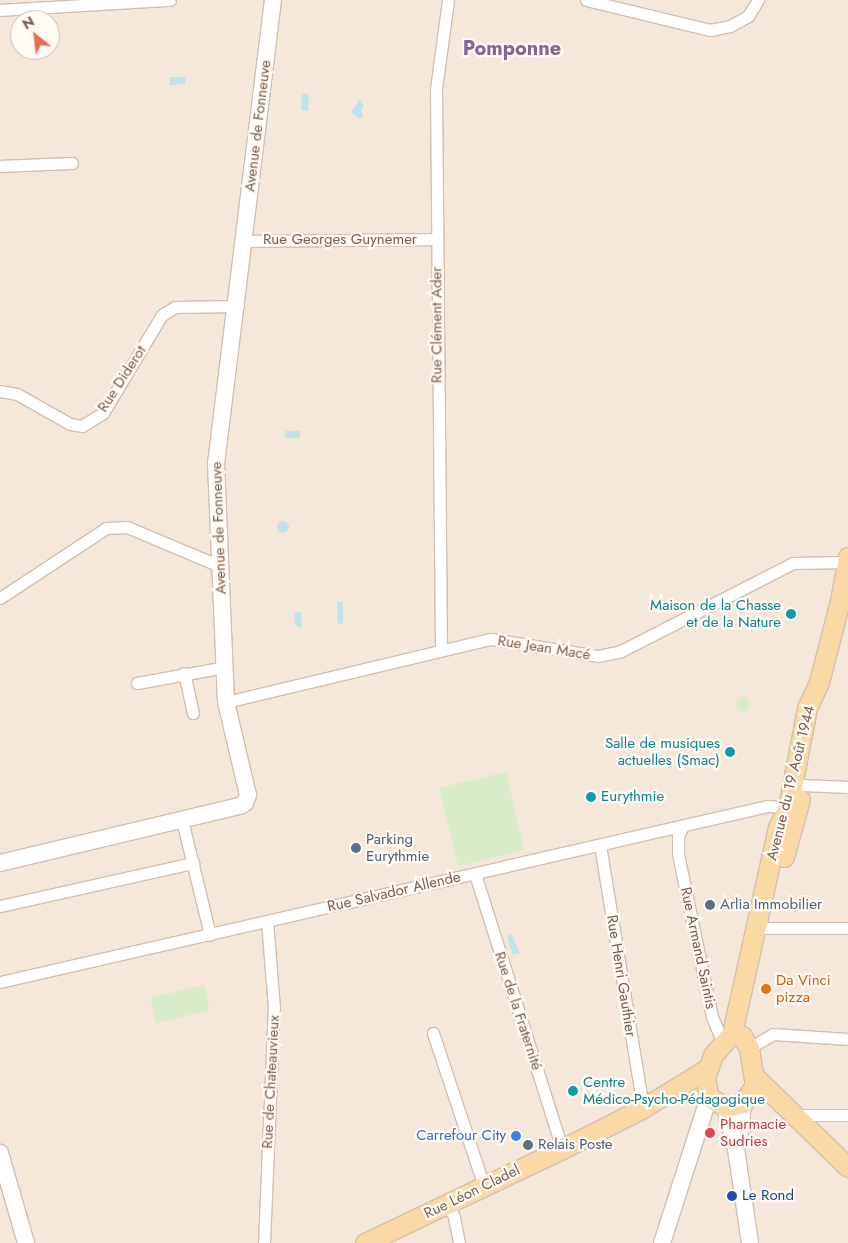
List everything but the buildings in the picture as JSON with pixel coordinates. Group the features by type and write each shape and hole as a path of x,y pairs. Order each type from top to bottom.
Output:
{"main road":[{"name":"Avenue du 19 Août 1944","path":"736,1040 765,928 809,729 820,706 819,682 844,601 847,560"},
{"name":"Avenue du 19 Août 1944","path":"736,1040 778,828 798,782"},
{"path":"713,1099 707,1069 736,1040 755,1077 848,1167"},
{"name":"Rue Léon Cladel","path":"365,1243 562,1149 650,1103 707,1069"},
{"path":"743,1103 753,1092 755,1077"},
{"name":"Rue Léon Cladel","path":"650,1103 713,1099 743,1103"}],"street":[{"path":"0,10 170,0"},
{"name":"Avenue de Fonneuve","path":"0,863 240,806 248,795 226,702 216,464 238,306 273,0"},
{"name":"Rue Clément Ader","path":"441,650 436,89 448,0"},
{"path":"586,0 710,30 730,26 748,16 758,0"},
{"path":"0,166 72,163"},
{"name":"Rue Georges Guynemer","path":"244,241 437,239"},
{"name":"Rue Diderot","path":"0,391 17,394 70,424 87,424 103,413 162,316 175,307 238,306"},
{"path":"0,598 106,528 127,527 220,566"},
{"name":"Rue Jean Macé","path":"226,702 492,639 598,656 621,651 793,563 847,560"},
{"path":"137,683 225,667"},
{"path":"184,674 194,713"},
{"path":"798,782 848,787"},
{"name":"Rue Salvador Allende","path":"0,982 768,806 788,806"},
{"path":"182,820 210,934"},
{"name":"Rue Armand Saintis","path":"683,826 678,836 678,854 712,1017 736,1040"},
{"name":"Rue Armand Saintis","path":"659,831 678,854"},
{"name":"Rue Henri Gauthier","path":"600,845 650,1103"},
{"path":"0,906 193,863"},
{"name":"Rue de la Fraternité","path":"474,874 562,1149"},
{"name":"Rue de Chateauvieux","path":"264,1243 274,1008 267,921"},
{"path":"765,928 848,928"},
{"path":"433,1033 484,1186"},
{"path":"736,1040 773,1034 848,1039"},
{"path":"713,1099 736,1148 750,1243"},
{"path":"662,1243 713,1099"},
{"path":"736,1148 741,1138 743,1103"},
{"path":"793,1114 848,1115"},
{"path":"0,1153 26,1243"},
{"path":"448,1204 454,1217 459,1243"}],"shaded area":[{"path":"0,0 848,0 848,1243 0,1243"}],"green space":[{"path":"740,697 746,697 750,704 746,711 740,711 736,707 736,701"},
{"path":"506,772 524,850 458,866 439,788"},
{"path":"204,985 210,1010 156,1023 150,998"}],"water":[{"path":"170,77 185,77 185,84 170,85"},
{"path":"306,93 309,96 308,111 301,110 302,95"},
{"path":"360,99 364,106 361,110 363,116 359,119 351,112"},
{"path":"285,431 300,431 300,438 285,438"},
{"path":"283,521 289,527 283,533 277,527"},
{"path":"337,602 343,602 343,623 338,624"},
{"path":"301,612 302,627 299,628 295,625 294,613"},
{"path":"511,934 520,953 513,955 507,937"}],"place":[{"name":"Maison de la Chasse et de la Nature","path":"791,614"},
{"name":"Salle de musiques actuelles (Smac)","path":"730,752"},
{"name":"Eurythmie","path":"591,797"},
{"name":"Parking Eurythmie","path":"356,848"},
{"name":"Arlia Immobilier","path":"710,905"},
{"name":"Da Vinci pizza","path":"766,989"},
{"name":"Centre Médico-Psycho-Pédagogique","path":"573,1091"},
{"name":"Pharmacie Sudries","path":"710,1133"},
{"name":"Carrefour City","path":"516,1136"},
{"name":"Relais Poste","path":"528,1145"},
{"name":"Le Rond","path":"732,1196"}],"district":[{"name":"Pomponne","path":"512,48"}]}
